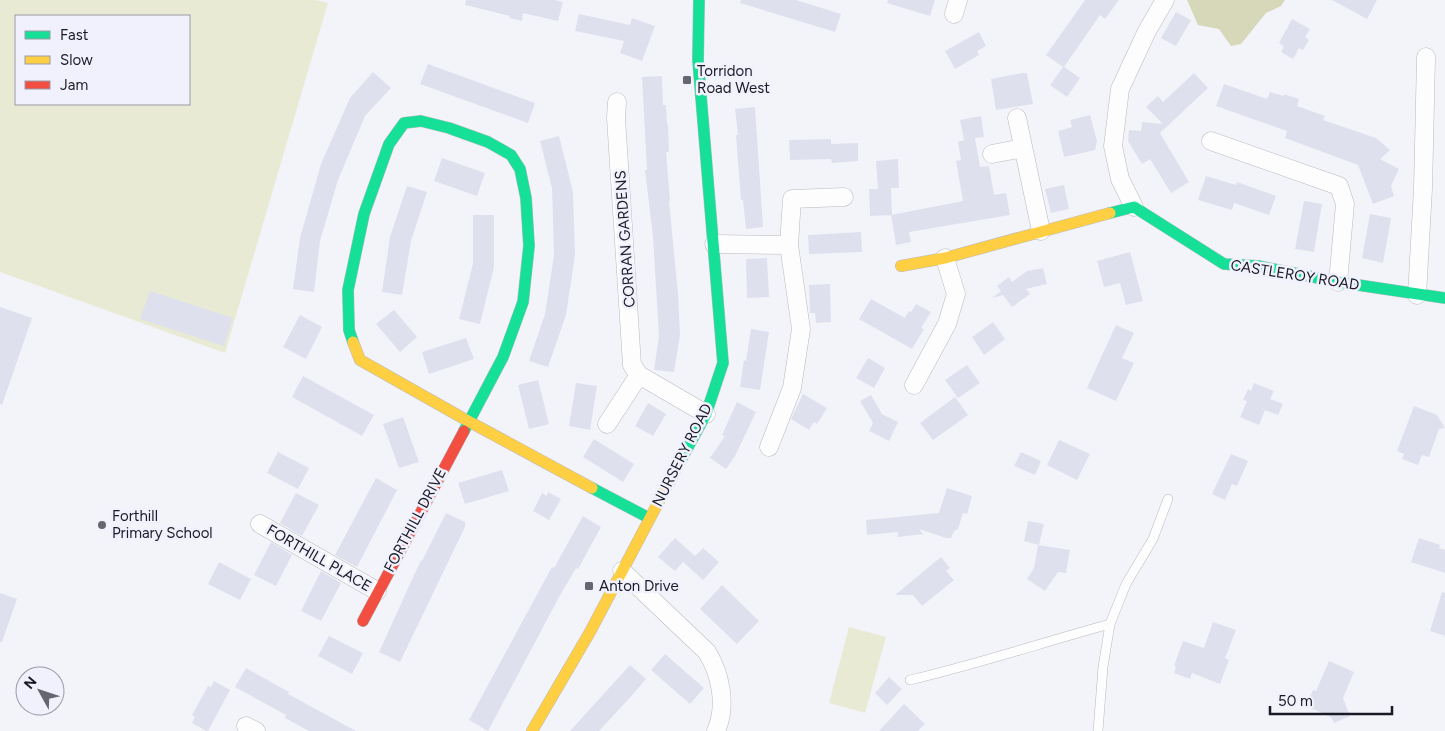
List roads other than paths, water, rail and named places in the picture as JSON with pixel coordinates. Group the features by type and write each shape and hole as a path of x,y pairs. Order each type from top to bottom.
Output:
{"street":[{"name":"NURSERY ROAD","path":"532,731 590,632 706,414 723,364 698,60 699,0"},
{"path":"901,266 945,258 1134,206 1120,179 1113,146 1120,89 1147,31 1165,0"},
{"path":"1417,295 1423,189 1426,57"},
{"name":"CORRAN GARDENS","path":"617,102 616,118 632,365 639,375"},
{"path":"1017,118 1042,231"},
{"name":"FORTHILL DRIVE","path":"362,621 377,591 468,421 502,357 523,302 529,246 526,198 520,169 511,155 488,142 449,128 420,121 404,123 389,144 364,214 348,290 349,330 360,360 468,421 649,518"},
{"path":"1211,141 1339,186 1345,204 1338,282"},
{"path":"992,154 1023,148"},
{"path":"769,447 792,388 801,329 789,244 792,199 844,197"},
{"name":"CASTLEROY ROAD","path":"1134,206 1224,264 1258,266 1338,282 1445,298"},
{"path":"714,244 789,244"},
{"path":"914,385 947,324 956,294 945,258"},
{"path":"607,424 639,375 706,414"},
{"name":"FORTHILL PLACE","path":"260,524 377,591"},
{"path":"622,571 706,652 714,663 722,693 716,731"}],"lane":[{"path":"1098,731 1103,667 1110,624 1126,584 1153,539 1168,499"},
{"path":"910,680 970,666 1050,640 1110,624"}],"place":[{"name":"Torridon Road West","path":"687,80"},
{"name":"Forthill Primary School","path":"102,525"},
{"name":"Anton Drive","path":"589,586"}]}
